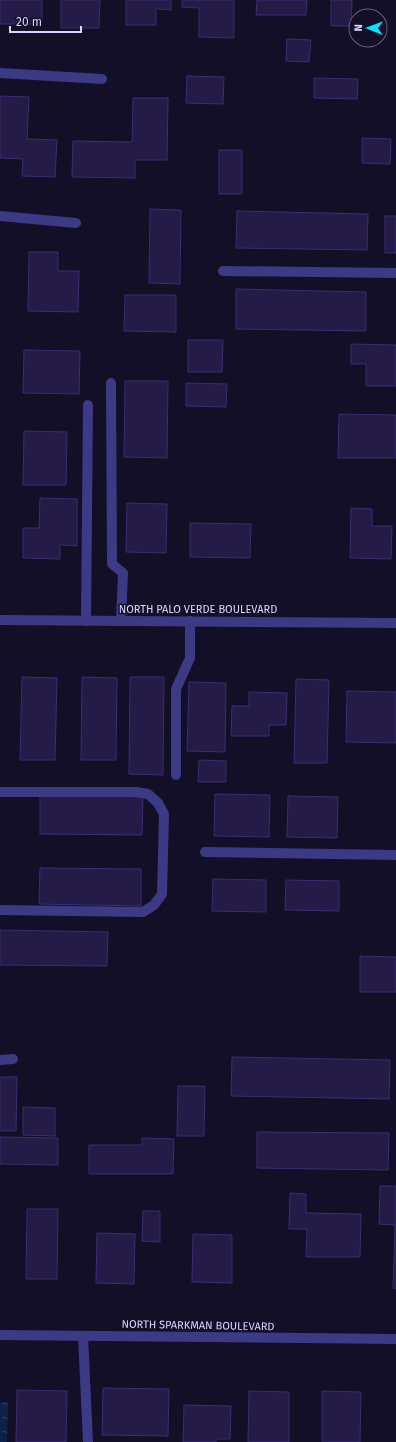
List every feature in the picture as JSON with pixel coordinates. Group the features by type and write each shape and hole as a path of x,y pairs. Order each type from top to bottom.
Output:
{"street":[{"path":"0,73 102,79"},
{"path":"0,216 76,223"},
{"path":"223,271 396,273"},
{"path":"111,383 112,564 123,573 121,621"},
{"path":"86,621 88,405"},
{"name":"NORTH PALO VERDE BOULEVARD","path":"0,620 396,623"},
{"path":"176,775 176,689 190,658 190,621"},
{"path":"0,792 136,792 148,794 158,803 164,814 162,894 154,905 143,912 0,910"},
{"path":"205,852 396,855"},
{"path":"0,1060 13,1059"},
{"name":"NORTH SPARKMAN BOULEVARD","path":"0,1335 396,1338"},
{"path":"83,1336 88,1442"}],"water":[{"path":"0,1402 8,1402 7,1442 0,1442"}],"building":[{"path":"0,0 42,0 42,24 0,24"},
{"path":"61,0 100,0 99,28 61,28"},
{"path":"126,0 171,0 171,10 156,9 156,25 126,25"},
{"path":"182,0 234,0 234,38 199,37 199,8 182,7"},
{"path":"257,0 307,0 306,15 256,15"},
{"path":"331,0 352,0 352,8 348,8 348,26 331,26"},
{"path":"287,39 311,40 309,62 286,61"},
{"path":"187,76 224,77 223,104 186,103"},
{"path":"314,78 358,79 357,99 314,98"},
{"path":"0,96 29,97 27,139 57,140 55,177 22,176 23,159 0,158"},
{"path":"133,98 168,98 167,160 135,160 135,178 72,177 73,141 132,142"},
{"path":"362,138 391,139 390,164 362,163"},
{"path":"219,150 242,150 242,194 219,194"},
{"path":"150,209 181,210 180,284 149,283"},
{"path":"237,211 368,214 367,250 236,248"},
{"path":"385,216 396,216 396,253 385,253"},
{"path":"29,252 58,252 58,271 79,271 78,312 28,311"},
{"path":"236,289 366,292 366,331 236,329"},
{"path":"125,295 176,295 176,332 124,331"},
{"path":"188,340 223,340 222,372 188,372"},
{"path":"351,344 396,345 396,386 366,386 366,364 351,364"},
{"path":"24,350 80,351 79,394 23,393"},
{"path":"125,381 168,381 167,458 124,457"},
{"path":"186,383 227,384 226,407 186,406"},
{"path":"339,414 396,415 396,458 338,458"},
{"path":"24,431 67,432 66,485 23,485"},
{"path":"40,498 77,499 77,546 60,545 60,559 23,558 23,528 39,528"},
{"path":"127,503 167,504 166,553 126,552"},
{"path":"351,508 372,509 372,526 392,526 391,559 350,558"},
{"path":"190,523 251,524 250,558 190,557"},
{"path":"22,677 57,678 55,760 20,760"},
{"path":"82,677 117,678 116,760 81,760"},
{"path":"130,677 164,677 163,775 129,774"},
{"path":"296,679 329,680 327,763 294,763"},
{"path":"189,682 226,683 225,752 187,751"},
{"path":"347,691 396,692 396,743 346,742"},
{"path":"249,692 287,693 286,725 269,725 269,736 231,736 232,706 249,706"},
{"path":"199,760 226,761 226,782 198,782"},
{"path":"215,794 270,795 269,837 214,836"},
{"path":"40,795 143,797 142,835 40,834"},
{"path":"288,796 338,797 337,838 287,837"},
{"path":"40,868 141,869 141,906 39,904"},
{"path":"213,879 266,880 266,912 212,911"},
{"path":"286,880 339,881 339,911 285,910"},
{"path":"0,930 108,932 107,966 0,965"},
{"path":"360,956 396,957 396,992 360,992"},
{"path":"232,1057 390,1060 389,1099 231,1096"},
{"path":"0,1077 17,1077 16,1131 0,1131"},
{"path":"178,1086 205,1086 204,1136 177,1136"},
{"path":"23,1107 55,1108 55,1136 23,1135"},
{"path":"257,1132 389,1133 388,1170 257,1168"},
{"path":"0,1137 58,1138 58,1165 0,1164"},
{"path":"142,1138 174,1139 173,1174 89,1174 89,1145 142,1145"},
{"path":"380,1186 396,1186 396,1289 393,1288 395,1225 379,1224"},
{"path":"290,1193 306,1194 306,1213 361,1214 360,1257 306,1257 307,1229 289,1229"},
{"path":"27,1209 58,1209 57,1279 26,1279"},
{"path":"143,1211 160,1211 160,1242 142,1241"},
{"path":"97,1233 135,1234 134,1284 96,1283"},
{"path":"193,1234 232,1235 232,1283 192,1282"},
{"path":"103,1388 169,1389 168,1436 102,1435"},
{"path":"17,1390 67,1391 66,1442 16,1442"},
{"path":"249,1391 289,1392 289,1442 248,1442"},
{"path":"322,1391 361,1392 360,1442 322,1442"},
{"path":"184,1405 231,1406 230,1439 216,1439 216,1442 183,1442"}]}
